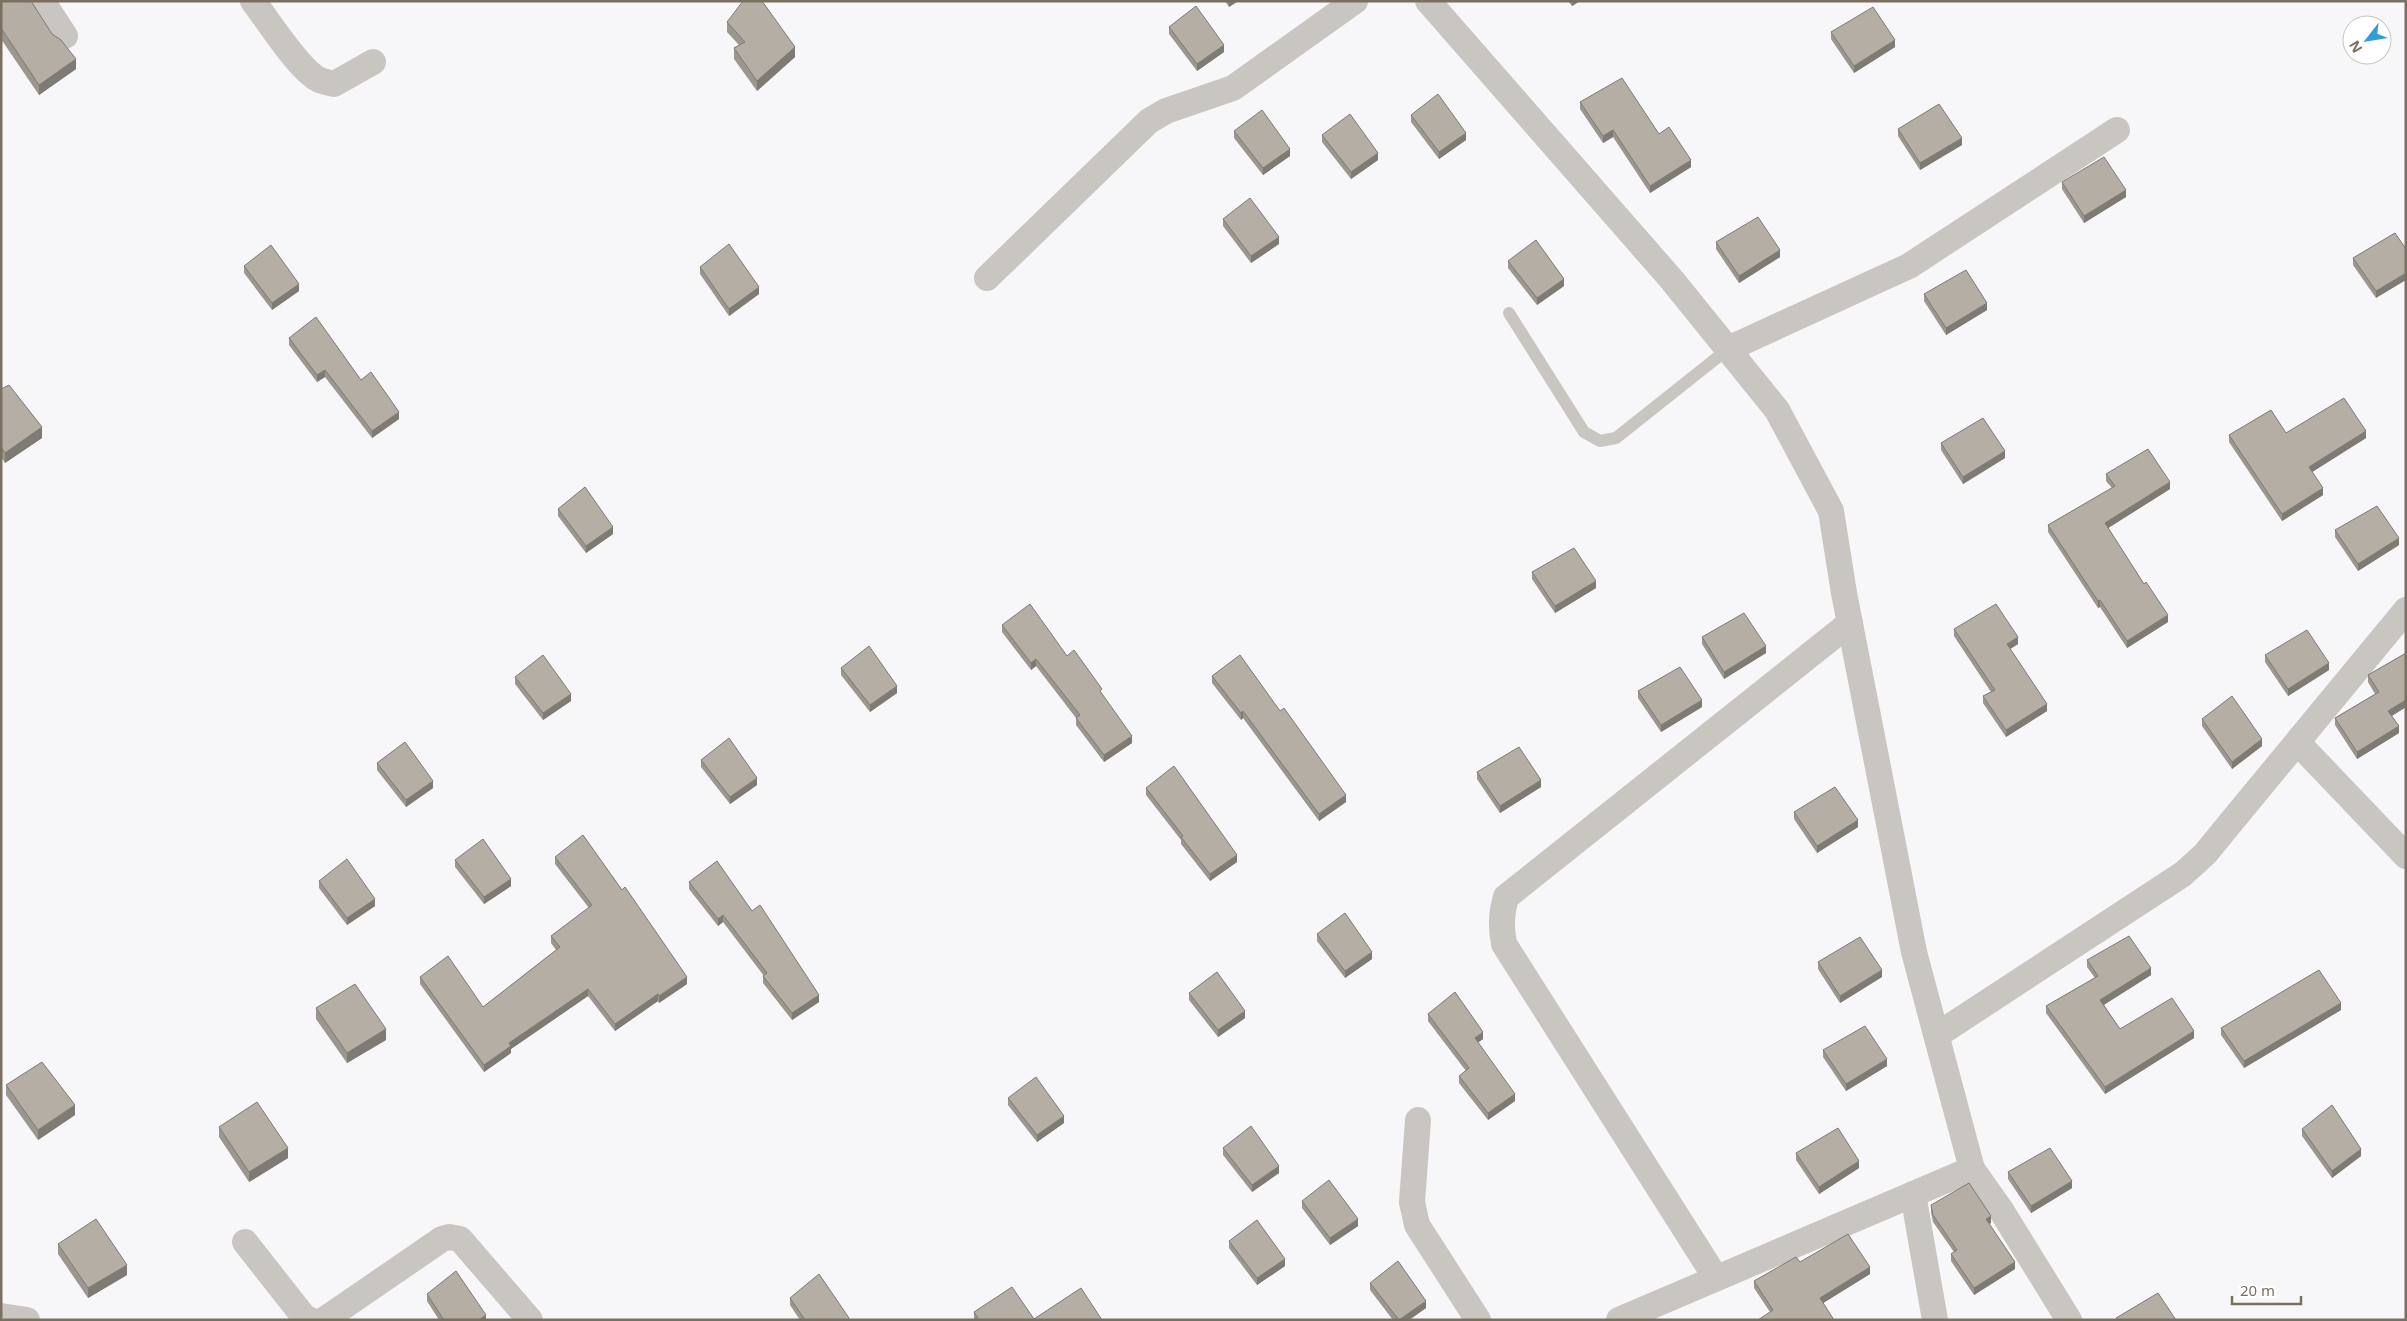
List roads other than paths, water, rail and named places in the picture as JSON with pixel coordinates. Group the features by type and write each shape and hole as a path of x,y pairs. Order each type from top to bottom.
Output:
{"street":[{"path":"42,1 65,36"},
{"path":"253,1 311,75 321,81 334,84 373,62"},
{"path":"987,278 1149,121 1166,111 1233,88 1355,1"},
{"path":"1428,1 1672,280 1777,410 1831,511 1850,623 1914,952 1972,1168 2001,1210 2069,1320"},
{"path":"1728,349 1910,266 2117,130"},
{"path":"1937,1035 2183,874 2205,854 2406,610"},
{"path":"1716,1278 1504,944 1501,929 1502,911 1506,897 1850,623"},
{"path":"2298,743 2406,856"},
{"path":"1418,1120 1412,1202 1417,1225 1478,1320"},
{"path":"1619,1320 1972,1168"},
{"path":"1913,1194 1935,1320"},
{"path":"324,1320 442,1239 448,1237 460,1240 530,1320"},
{"path":"245,1242 304,1317 310,1320"},
{"path":"1,1316 27,1320"}],"lane":[{"path":"1509,313 1584,432 1600,441 1616,438 1728,349"}]}
